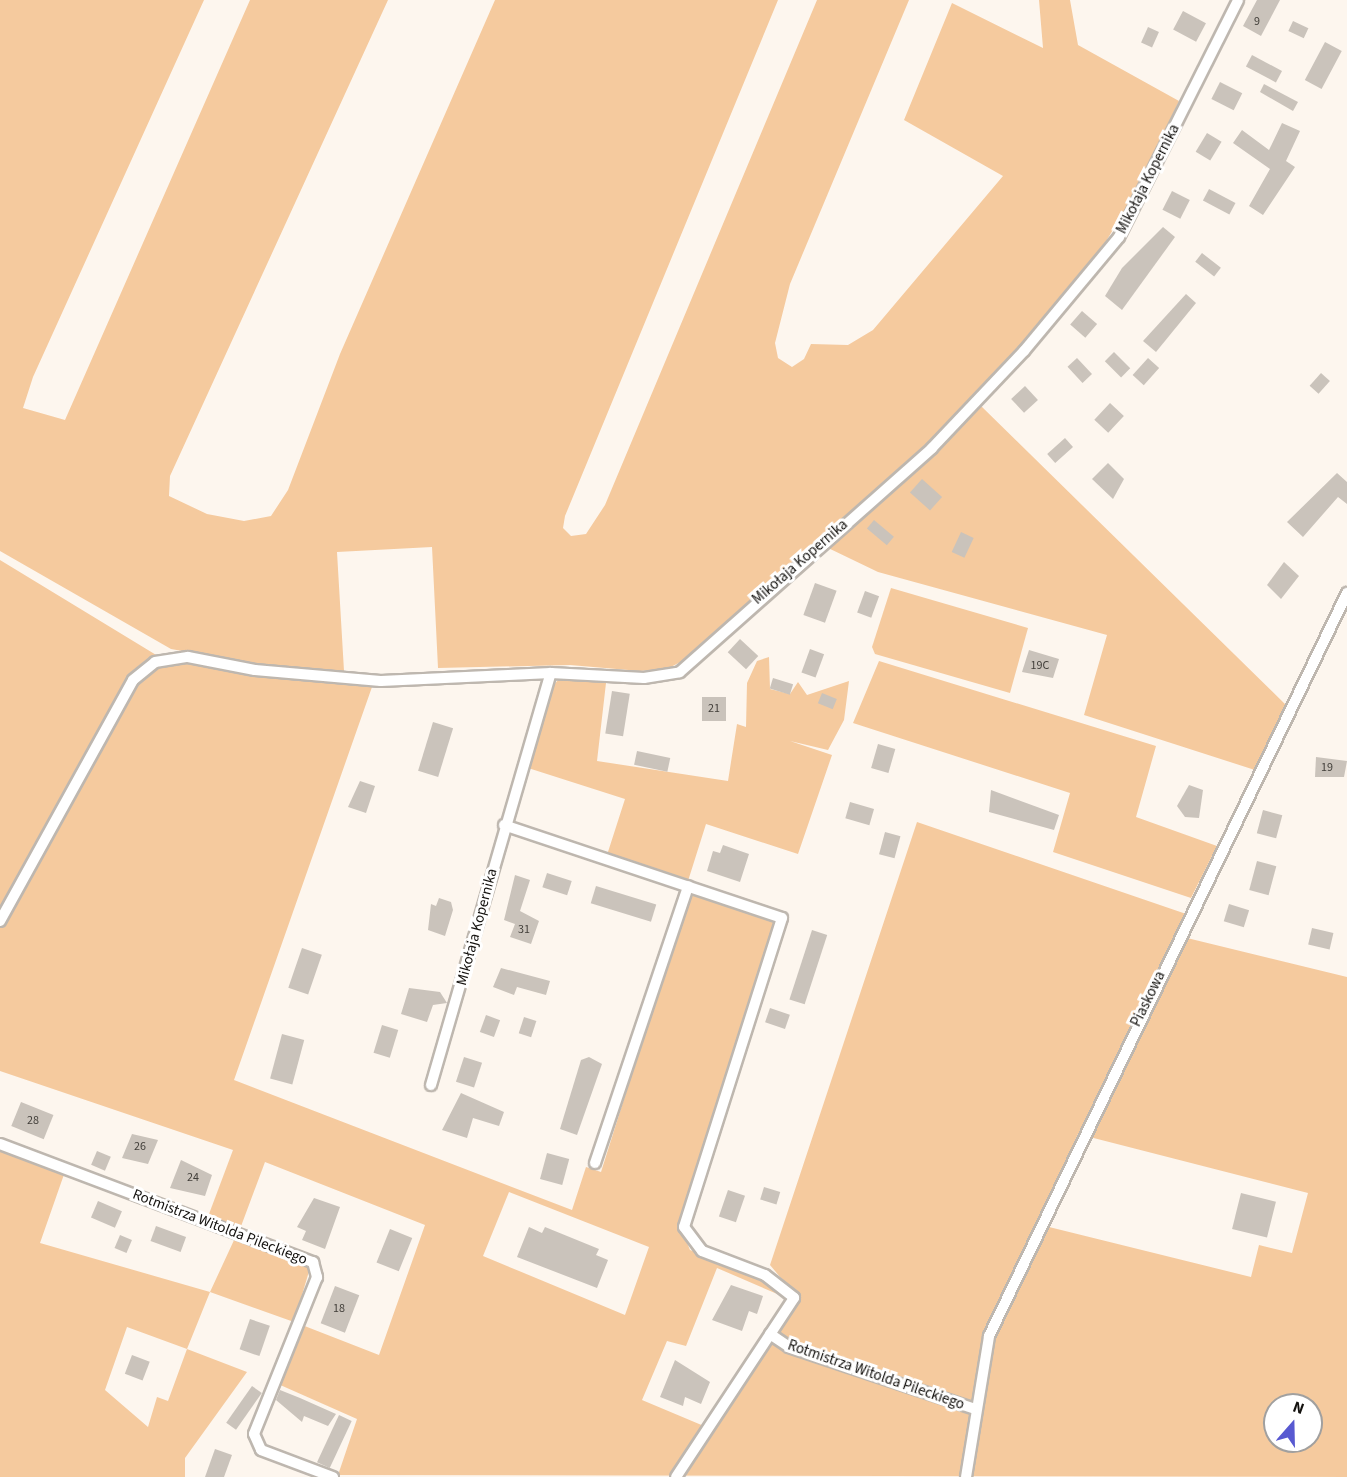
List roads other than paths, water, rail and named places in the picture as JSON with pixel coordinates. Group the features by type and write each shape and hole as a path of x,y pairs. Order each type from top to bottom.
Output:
{"street":[{"name":"Mikołaja Kopernika","path":"431,1086 504,825 551,673 644,678 680,672 932,448 1024,351 1119,237 1238,0"},
{"name":"Piaskowa","path":"966,1477 980,1374 989,1336 1081,1137 1331,630 1347,593"},
{"path":"0,921 133,680 155,662 188,657 255,670 363,680 551,673"},
{"path":"504,825 782,918 691,1197 684,1227 695,1246 765,1275 794,1298 770,1334"},
{"path":"595,1163 688,886"},
{"name":"Rotmistrza Witolda Pileckiego","path":"0,1144 313,1262 317,1277 254,1434 268,1454 333,1477"},
{"name":"Rotmistrza Witolda Pileckiego","path":"676,1477 770,1334 789,1347 975,1409"}]}
